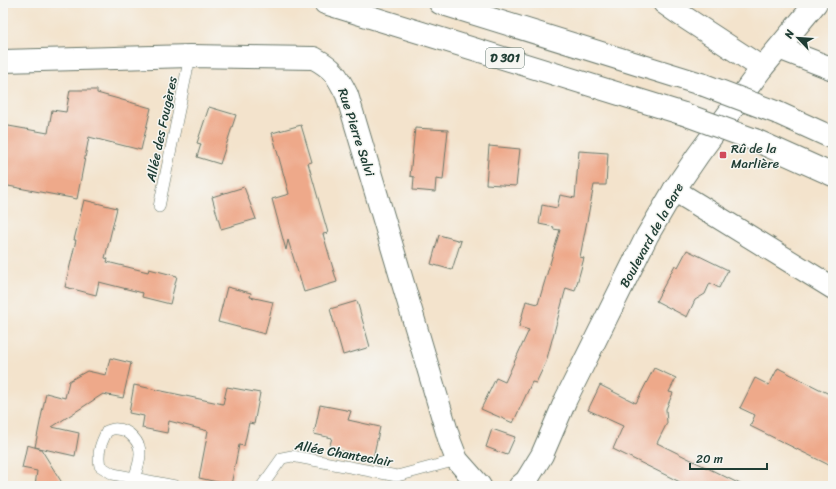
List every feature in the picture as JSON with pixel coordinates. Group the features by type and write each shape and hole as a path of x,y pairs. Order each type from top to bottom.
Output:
{"main road":[{"name":"D 301","path":"325,3 684,114 755,140 833,175"},
{"name":"D 301","path":"440,3 704,85 778,113 833,138"},
{"path":"664,3 762,68"},
{"name":"Boulevard de la Gare","path":"520,486 526,481 542,455 566,399 647,236 674,190 698,154 762,68 816,3"},
{"path":"779,48 833,69"},
{"name":"Rue Pierre Salvi","path":"3,61 190,56 314,58 326,64 337,75 347,95 450,442 457,460 480,486"},
{"path":"674,190 833,288"}],"lane":[{"name":"Allée des Fougères","path":"159,207 190,56"},
{"path":"134,478 141,452 138,443 130,434 123,430 115,428 108,431 101,443 98,457 100,466 113,474 134,478 176,486"},
{"name":"Allée Chanteclair","path":"262,486 282,458 292,456 396,476 457,460"}],"building":[{"path":"70,90 97,90 97,93 151,108 141,150 89,137 77,199 3,185 3,125 48,133 52,110 66,112"},
{"path":"209,107 236,115 220,164 197,157 201,144 197,143"},
{"path":"301,125 312,162 308,163 328,233 323,234 337,282 304,292 288,240 286,250 272,199 289,194 272,133"},
{"path":"415,128 448,130 443,180 436,179 435,192 413,190 414,177 410,176"},
{"path":"489,146 520,149 516,186 486,184"},
{"path":"579,151 608,153 606,185 594,185 580,257 584,258 575,291 566,288 546,362 536,383 532,382 513,423 481,409 496,378 505,382 529,330 519,327 526,301 538,304 560,230 553,229 554,227 539,224 542,205 557,208 560,195 575,198"},
{"path":"244,187 256,219 221,229 212,197"},
{"path":"84,200 117,208 105,258 108,259 107,262 148,272 149,269 177,276 170,304 142,297 143,293 99,282 96,295 65,287 76,240 74,240"},
{"path":"439,235 461,241 452,270 431,264"},
{"path":"687,250 728,270 719,288 710,283 705,294 695,300 687,317 656,301 675,265 678,267"},
{"path":"227,287 251,293 250,297 273,302 265,334 218,322"},
{"path":"357,301 370,347 343,355 330,309"},
{"path":"110,358 131,363 123,398 103,394 52,427 79,433 75,456 35,447 46,393 65,398 69,381 87,371 106,375"},
{"path":"654,368 676,378 669,392 673,393 666,409 667,423 657,443 744,486 688,486 613,449 623,426 588,410 600,385 636,403"},
{"path":"778,368 833,396 833,467 750,426 755,415 740,408 755,378 769,385"},
{"path":"134,385 223,404 227,387 260,393 254,424 249,423 244,446 239,445 231,485 199,478 208,431 169,421 167,433 142,428 144,416 129,413"},
{"path":"320,405 351,411 348,420 380,427 373,458 329,448 332,438 314,434"},
{"path":"492,429 515,437 507,455 486,447"},
{"path":"27,445 41,449 64,486 35,486 37,471 22,468"}],"place":[{"name":"Rû de la Marlière","path":"723,155"}]}
